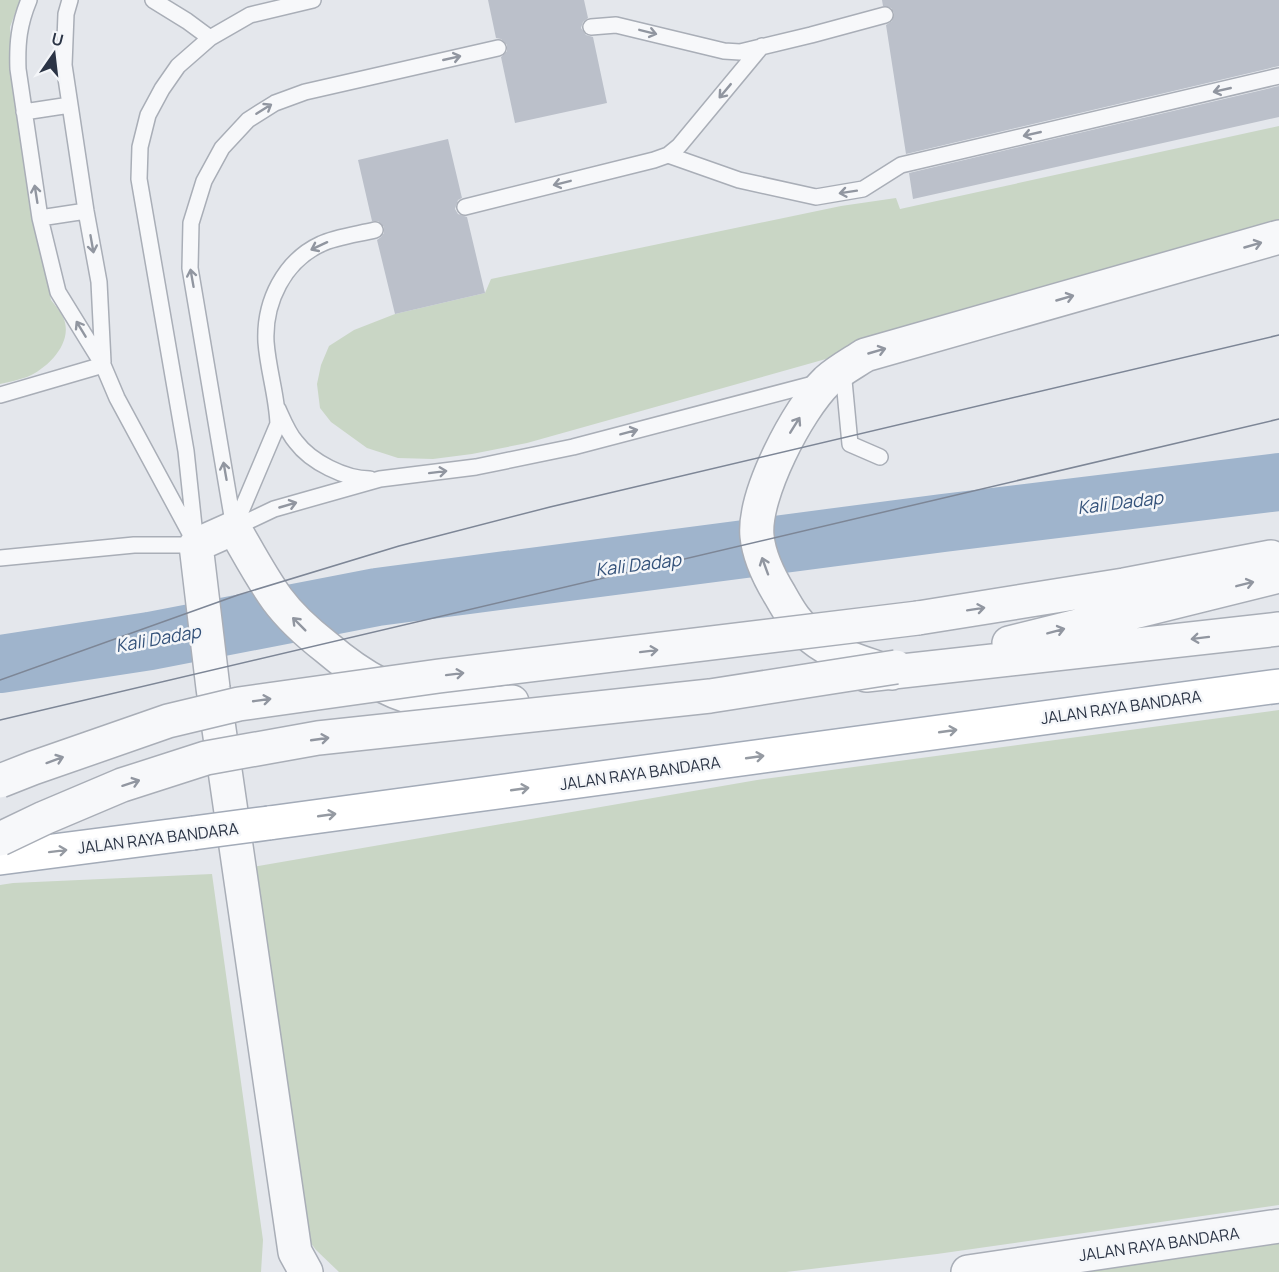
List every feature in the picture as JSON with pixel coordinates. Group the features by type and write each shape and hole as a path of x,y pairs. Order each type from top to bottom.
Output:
{"main road":[{"name":"JALAN RAYA BANDARA","path":"0,858 1279,686"}],"street":[{"path":"893,673 851,659 812,638 792,617 769,576 762,557 757,536 757,518 763,494 790,433 808,404 835,375 865,355 1279,237"},
{"path":"297,1265 213,688 196,545 234,528 277,599 299,625 343,662 378,685 413,698 445,705 479,705 893,673 1279,629"},
{"path":"0,781 53,760 168,721 239,704 450,675 918,618 1124,585 1279,555"},
{"path":"0,839 122,785 206,758 318,738 710,696 896,667 1000,645 1279,576"},
{"name":"JALAN RAYA BANDARA","path":"968,1272 1279,1226"}],"lane":[{"path":"29,0 22,17 17,45 18,69 40,218 58,292 103,365 117,398 196,545"},
{"path":"70,0 66,14 64,65 99,282 103,365"},
{"path":"153,0 210,38"},
{"path":"196,545 186,451 139,179 140,147 148,115 162,89 178,66 210,38 250,15 313,0"},
{"path":"591,27 616,25 724,51 740,52 885,15"},
{"path":"465,207 668,155 679,146 762,46"},
{"path":"234,528 190,268 191,223 208,173 222,148 248,120 275,103 305,92 498,48"},
{"path":"668,155 739,180 816,197 863,189 901,165 1279,76"},
{"path":"24,112 70,105"},
{"path":"40,218 86,211"},
{"path":"234,528 278,424 278,409 266,343 266,324 270,304 278,284 306,252 322,243 375,231"},
{"path":"0,395 103,365"},
{"path":"278,409 296,442 312,459 358,479 380,479 476,467 573,447 835,375 850,444 880,457"},
{"path":"234,528 274,509 380,479"},
{"path":"0,558 134,545 196,545"}],"green space":[{"path":"0,0 20,0 10,27 13,86 51,300 62,315 66,334 58,352 44,367 27,377 0,384"},
{"path":"1279,126 1279,224 833,357 527,443 433,459 398,458 367,448 331,422 320,408 317,384 321,365 329,346 354,330 395,314 485,293 491,279 841,206 896,198 900,209"},
{"path":"1279,710 1279,1205 937,1254 786,1272 339,1272 316,1250 296,1223 252,867 757,780"},
{"path":"212,874 263,1240 261,1272 0,1272 0,885"},
{"path":"1279,1239 1279,1272 1042,1272"}],"building":[{"path":"488,0 584,0 588,18 583,22 581,28 586,35 593,37 607,103 515,123 501,57 507,51 507,45 501,39 496,38"},
{"path":"882,0 1279,0 1279,66 906,154 886,25 892,21 894,13 891,8 883,6"},
{"path":"1279,86 1279,117 913,199 909,173"},
{"path":"448,139 462,198 458,200 455,209 458,214 467,217 485,293 395,314 377,240 384,233 384,227 378,221 372,221 358,160"}],"waterway":[{"name":"Kali Dadap","path":"0,664 150,641 377,597 943,523 1279,482"}],"tram line":[{"path":"0,680 238,595 399,546 550,507 1279,335"},
{"path":"0,720 1279,419"}]}
